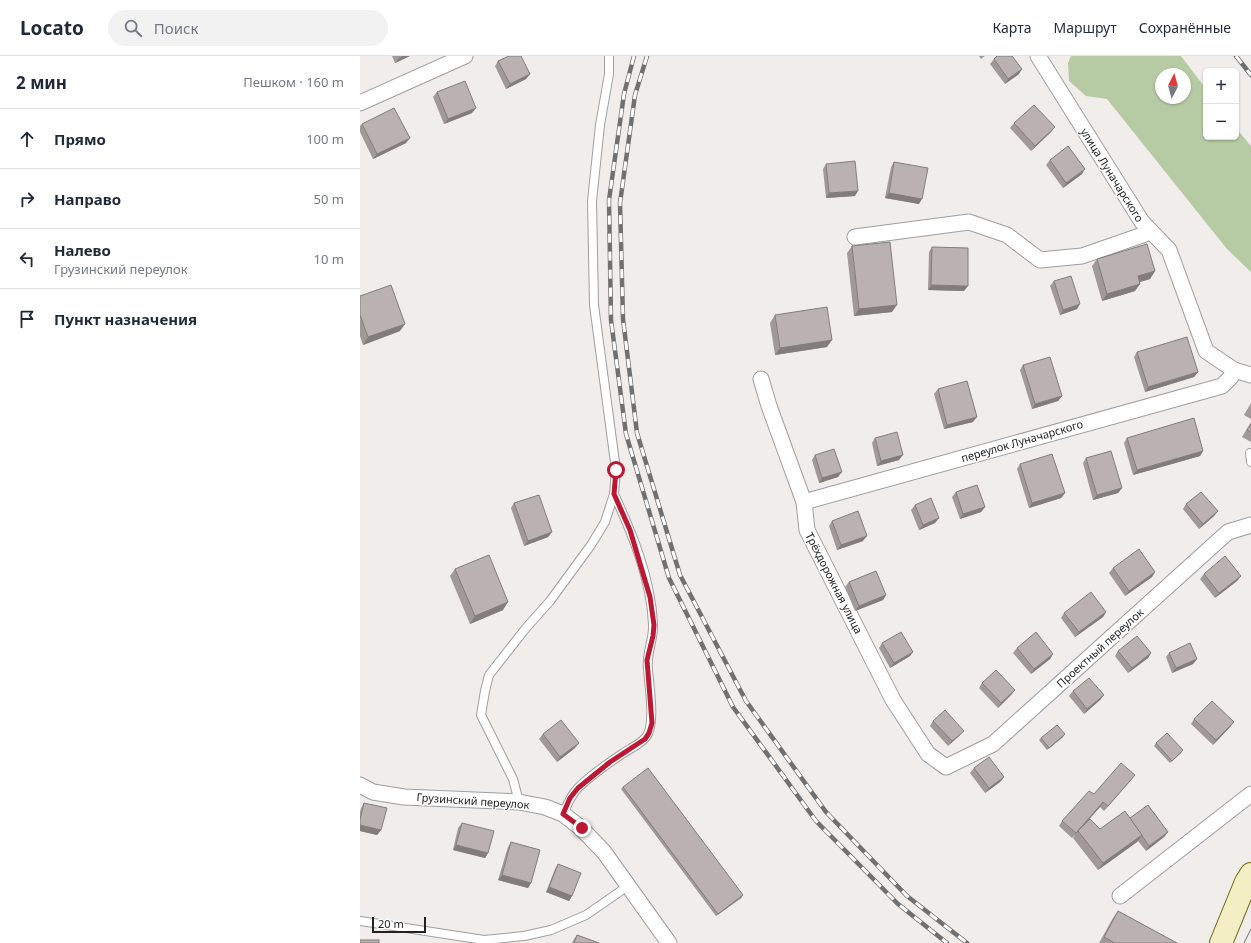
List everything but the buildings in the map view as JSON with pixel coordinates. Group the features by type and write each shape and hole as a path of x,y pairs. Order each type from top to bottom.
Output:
{"main road":[{"path":"1221,943 1246,882 1251,874"}],"street":[{"path":"360,103 465,56"},
{"name":"улица Луначарского","path":"1038,56 1142,222 1169,250 1206,351 1234,370 1251,376"},
{"path":"855,237 969,222 1007,235 1040,260 1082,256 1151,232"},
{"name":"переулок Луначарского","path":"804,502 1222,386 1234,370"},
{"name":"Трёхдорожная улица","path":"761,379 769,406 804,502 807,530 893,700 928,754 946,767"},
{"name":"Проектный переулок","path":"946,767 993,744 1228,532 1251,525"},
{"name":"Грузинский переулок","path":"360,785 373,792 404,797 519,802 545,807 563,814 582,828 604,852 670,943"},
{"path":"1120,896 1251,794"}],"lane":[{"path":"519,802 513,779 481,715 484,691 489,675 526,628 550,601 591,545 605,522 614,494 616,470 594,305 592,202 600,125 609,74 609,56"},
{"path":"563,814 570,798 578,788 610,762 645,739 649,733 652,723 647,660 654,625 650,597 630,530 614,494"},
{"path":"360,921 484,940 524,936 551,930 586,916 628,886"}],"green space":[{"path":"1071,56 1181,56 1190,68 1155,68 1155,104 1191,104 1191,69 1203,85 1203,140 1239,140 1239,132 1251,146 1251,272 1227,249 1107,99 1086,96 1069,81 1068,63"}],"tram line":[{"path":"1244,943 1251,929"}],"railway":[{"path":"634,56 624,94 609,200 611,320 626,434 669,578 733,707 816,821 898,904 947,943"},
{"path":"647,56 635,95 620,203 623,319 637,433 680,575 746,701 826,812 907,896 967,943"},
{"path":"1236,56 1251,75"}],"route":[{"path":"582,828 563,814 570,798 578,788 610,762 645,739 649,733 652,723 647,660 654,625 650,597 641,564 630,530 614,494 616,470"}]}
